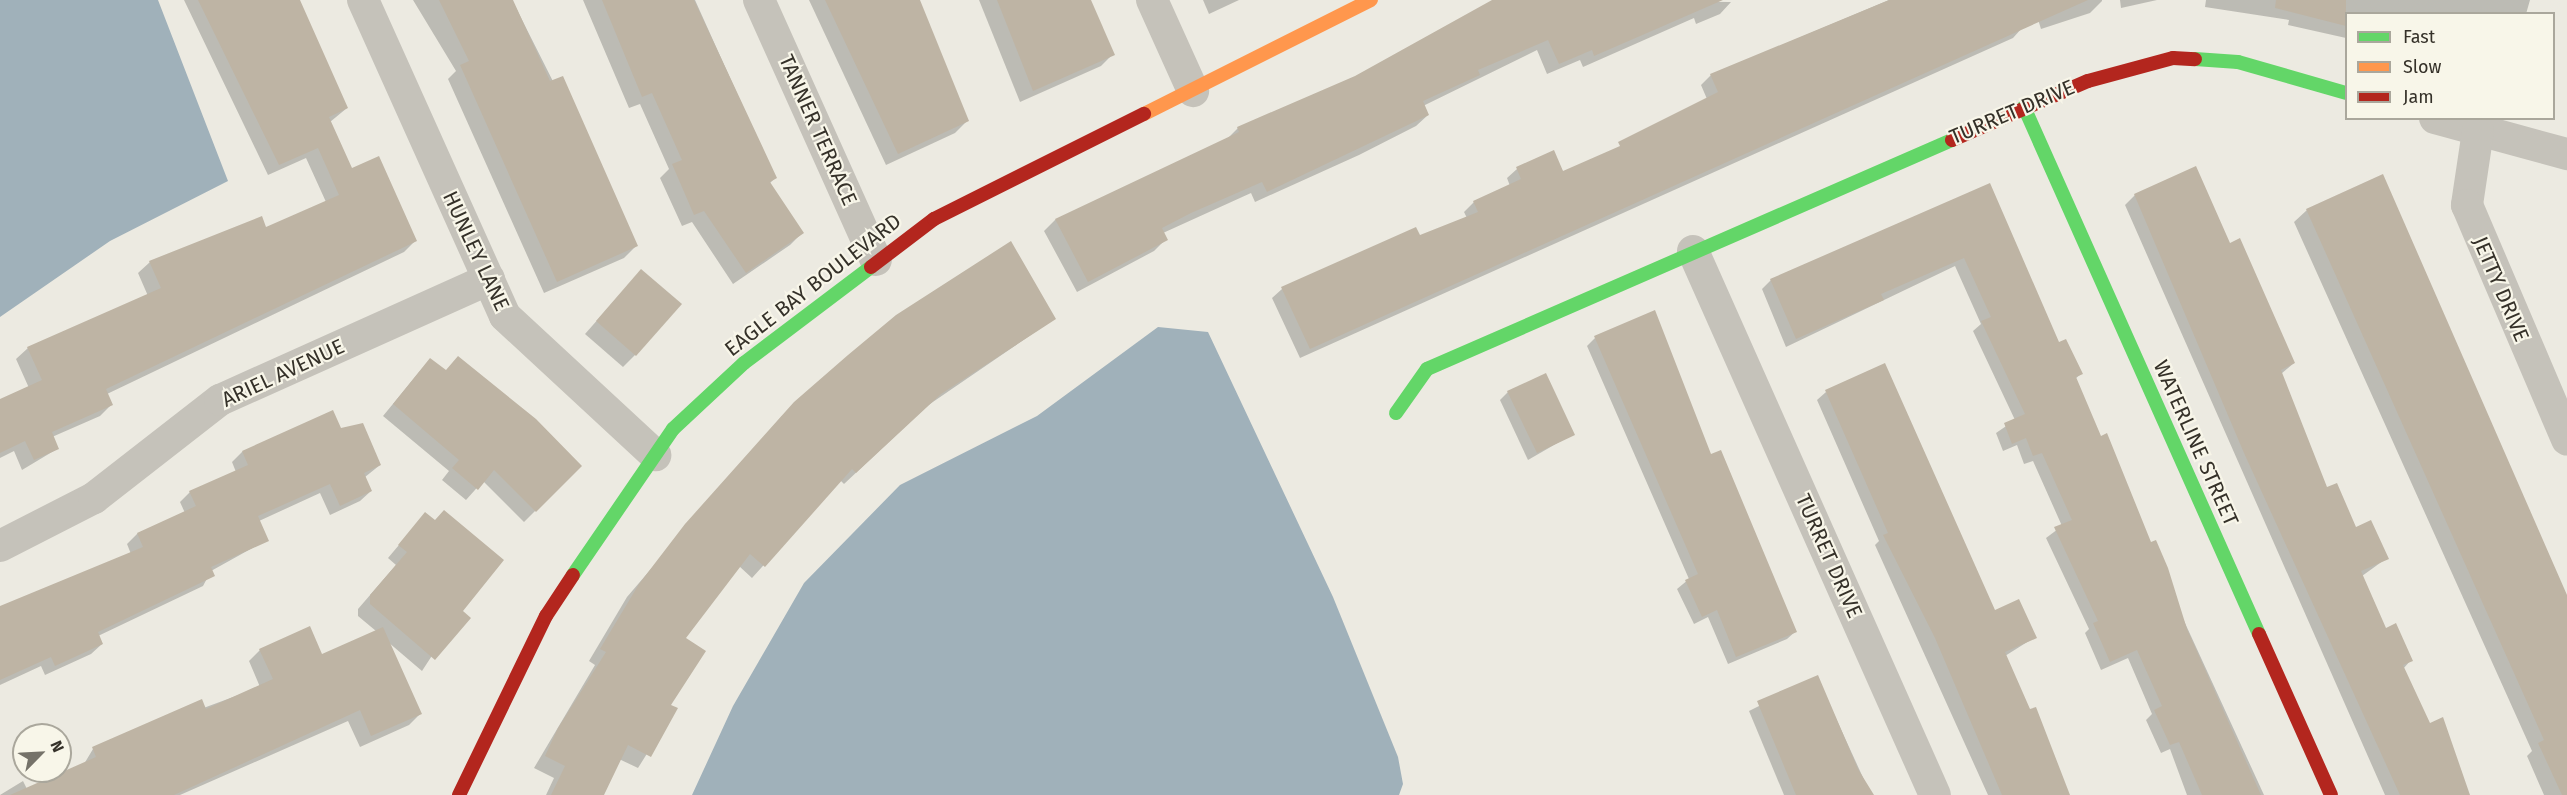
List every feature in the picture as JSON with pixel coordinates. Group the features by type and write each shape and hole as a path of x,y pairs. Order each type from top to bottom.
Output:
{"street":[{"name":"HUNLEY LANE","path":"363,0 505,316 655,455"},
{"name":"TANNER TERRACE","path":"759,0 876,260"},
{"path":"1152,0 1192,91"},
{"name":"EAGLE BAY BOULEVARD","path":"459,795 546,616 673,429 744,363 876,260 934,219 1371,0"},
{"name":"TURRET DRIVE","path":"1396,413 1427,369 1693,251 2088,81 2173,58 2238,62 2345,93"},
{"name":"WATERLINE STREET","path":"2024,107 2331,795"},
{"path":"2441,120 2567,154"},
{"name":"JETTY DRIVE","path":"2478,131 2467,205 2567,440"},
{"name":"TURRET DRIVE","path":"1693,251 1935,795"},
{"name":"ARIEL AVENUE","path":"0,546 94,498 220,400 489,279"}],"shaded area":[{"path":"0,0 158,0 228,181 110,241 0,317"},
{"path":"1158,327 1208,332 1333,597 1398,757 1403,784 1399,795 692,795 733,706 804,583 900,485 1037,416"}],"building":[{"path":"198,0 300,0 348,108 329,117 352,168 379,156 417,241 106,389 113,405 52,432 59,449 34,460 25,441 0,453 0,399 42,380 27,347 161,288 149,261 262,216 266,227 339,195 318,148 279,165"},
{"path":"439,0 513,0 550,81 563,76 638,246 557,282 460,65 469,61"},
{"path":"602,0 694,0 777,178 770,182 804,233 746,273 704,211 694,215 672,164 682,160 652,93 642,97"},
{"path":"825,0 920,0 969,121 898,154"},
{"path":"997,0 1091,0 1115,55 1033,91"},
{"path":"1492,0 1723,0 1594,56 1592,50 1559,64 1548,40 1478,70 1480,75 1423,101 1429,115 1267,192 1262,182 1191,213 1162,228 1168,240 1088,282 1055,219 1239,132 1237,127 1355,76"},
{"path":"1889,0 2088,0 1310,349 1281,287 1416,227 1420,235 1478,212 1473,201 1521,179 1516,167 1554,150 1563,171 1620,146 1618,142 1718,92 1710,74"},
{"path":"2276,0 2346,0 2345,26 2275,8"},
{"path":"2196,166 2230,243 2240,238 2295,363 2281,370 2327,487 2337,483 2356,527 2371,520 2389,559 2361,571 2386,628 2396,623 2413,661 2403,665 2430,723 2443,717 2470,795 2400,795 2244,453 2134,194"},
{"path":"2383,174 2567,595 2567,795 2562,795 2538,743 2544,740 2306,209"},
{"path":"1990,183 2059,342 2066,339 2083,374 2076,377 2101,436 2107,433 2151,542 2156,540 2168,568 2187,629 2261,795 2202,795 2179,742 2170,745 2154,710 2162,706 2137,650 2110,662 2093,623 2098,621 2054,527 2072,520 2042,453 2033,456 2026,438 2012,444 2004,423 2025,414 1981,321 1991,317 1964,258 1881,294 1884,300 1796,339 1770,279"},
{"path":"1011,241 1056,319 941,394 856,473 852,469 765,567 750,554 686,638 706,651 671,705 678,708 651,757 628,745 604,795 551,795 565,766 545,756 558,728 606,652 600,649 639,584 685,524 794,402 848,355 896,315"},
{"path":"641,269 682,304 636,356 596,321"},
{"path":"1655,310 1711,454 1721,450 1797,632 1736,657 1717,610 1702,617 1685,580 1698,574 1594,336"},
{"path":"458,356 536,419 582,466 536,512 494,470 478,490 452,468 459,460 393,404 430,358 446,370"},
{"path":"1885,363 1995,610 2019,599 2037,638 2005,652 2030,709 2036,707 2070,795 2002,795 1935,638 1883,535 1888,533 1825,390"},
{"path":"1546,373 1575,435 1537,453 1507,391"},
{"path":"333,410 341,428 363,423 381,465 364,473 372,491 340,506 330,484 258,516 269,541 211,567 215,576 98,632 103,644 55,666 51,657 0,680 0,606 143,547 137,533 196,506 189,491 248,465 242,451"},
{"path":"444,510 504,560 463,611 471,618 435,660 370,604 370,595 407,552 398,545 425,512 435,520"},
{"path":"310,626 322,654 383,627 422,714 371,736 360,710 174,795 10,795 37,783 72,783 72,768 96,757 92,747 202,699 206,709 273,679 259,649"},
{"path":"1818,675 1858,769 1874,795 1796,795 1757,701"}],"traffic: fast":[{"path":"2195,59 2238,62 2345,93"},
{"path":"2024,107 2259,634"},
{"path":"1396,413 1427,369 1952,140"},
{"path":"573,575 673,429 744,363 871,267"}],"traffic: slow":[{"path":"1144,114 1371,0"}],"traffic: jam":[{"path":"1952,140 2088,81 2173,58 2195,59"},
{"path":"871,267 934,219 1144,114"},
{"path":"459,795 546,616 573,575"},
{"path":"2259,634 2331,795"}]}
